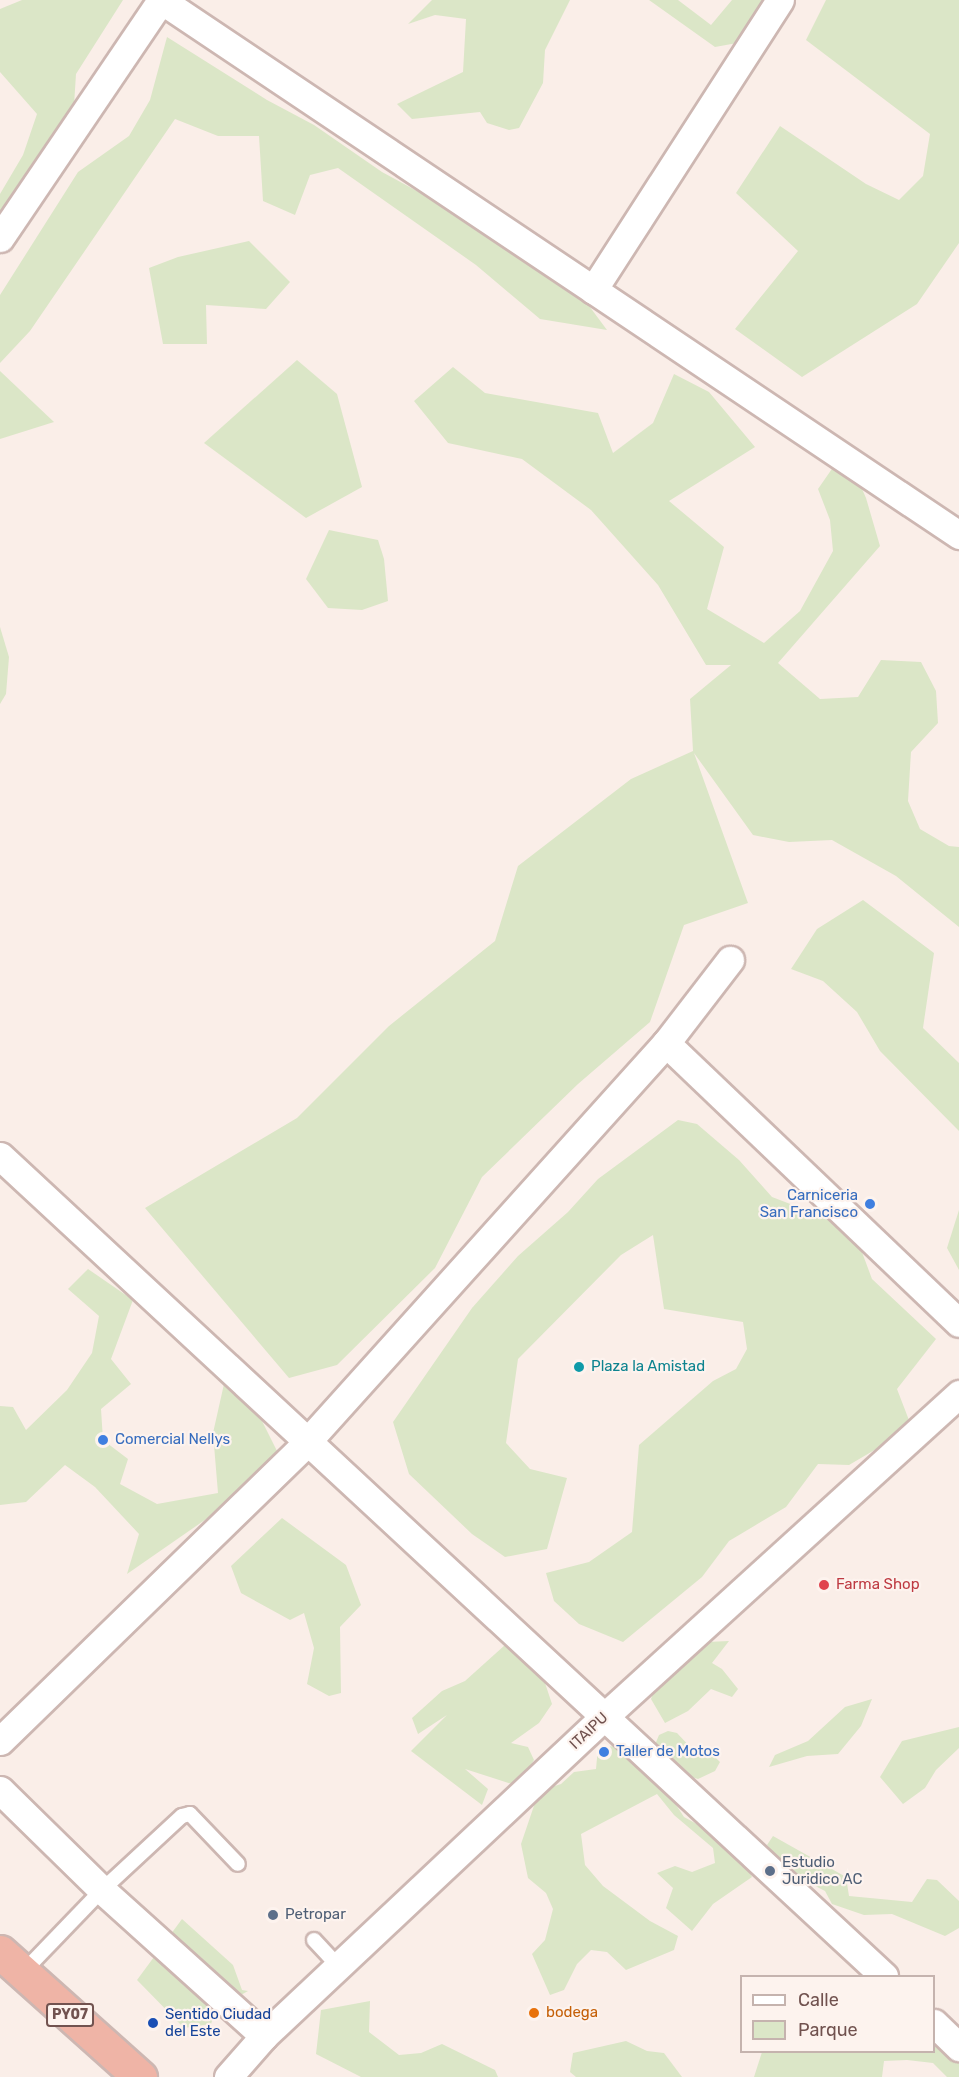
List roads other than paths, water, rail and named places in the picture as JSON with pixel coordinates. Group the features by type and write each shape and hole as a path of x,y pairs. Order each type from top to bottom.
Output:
{"highway":[{"name":"PY07","path":"11,1962 140,2077"}],"street":[{"path":"0,238 161,0 959,535"},
{"path":"593,290 780,0"},
{"path":"0,1741 306,1443 666,1043 730,960"},
{"path":"666,1043 959,1323"},
{"path":"0,1156 306,1443 882,1975"},
{"name":"ITAIPU","path":"228,2077 264,2036 604,1717 959,1394"},
{"path":"0,1790 102,1890 264,2036"},
{"path":"935,2025 959,2047"}],"lane":[{"path":"11,1962 102,1890 182,1816 190,1814 238,1864"},
{"path":"314,1940 338,1966"}],"place":[{"name":"Carniceria San Francisco","path":"870,1204"},
{"name":"Plaza la Amistad","path":"579,1367"},
{"name":"Comercial Nellys","path":"103,1440"},
{"name":"Farma Shop","path":"824,1585"},
{"name":"Taller de Motos","path":"604,1752"},
{"name":"Estudio Juridico AC","path":"770,1871"},
{"name":"Petropar","path":"273,1915"},
{"name":"bodega","path":"534,2013"},
{"name":"Sentido Ciudad del Este","path":"153,2023"}]}
